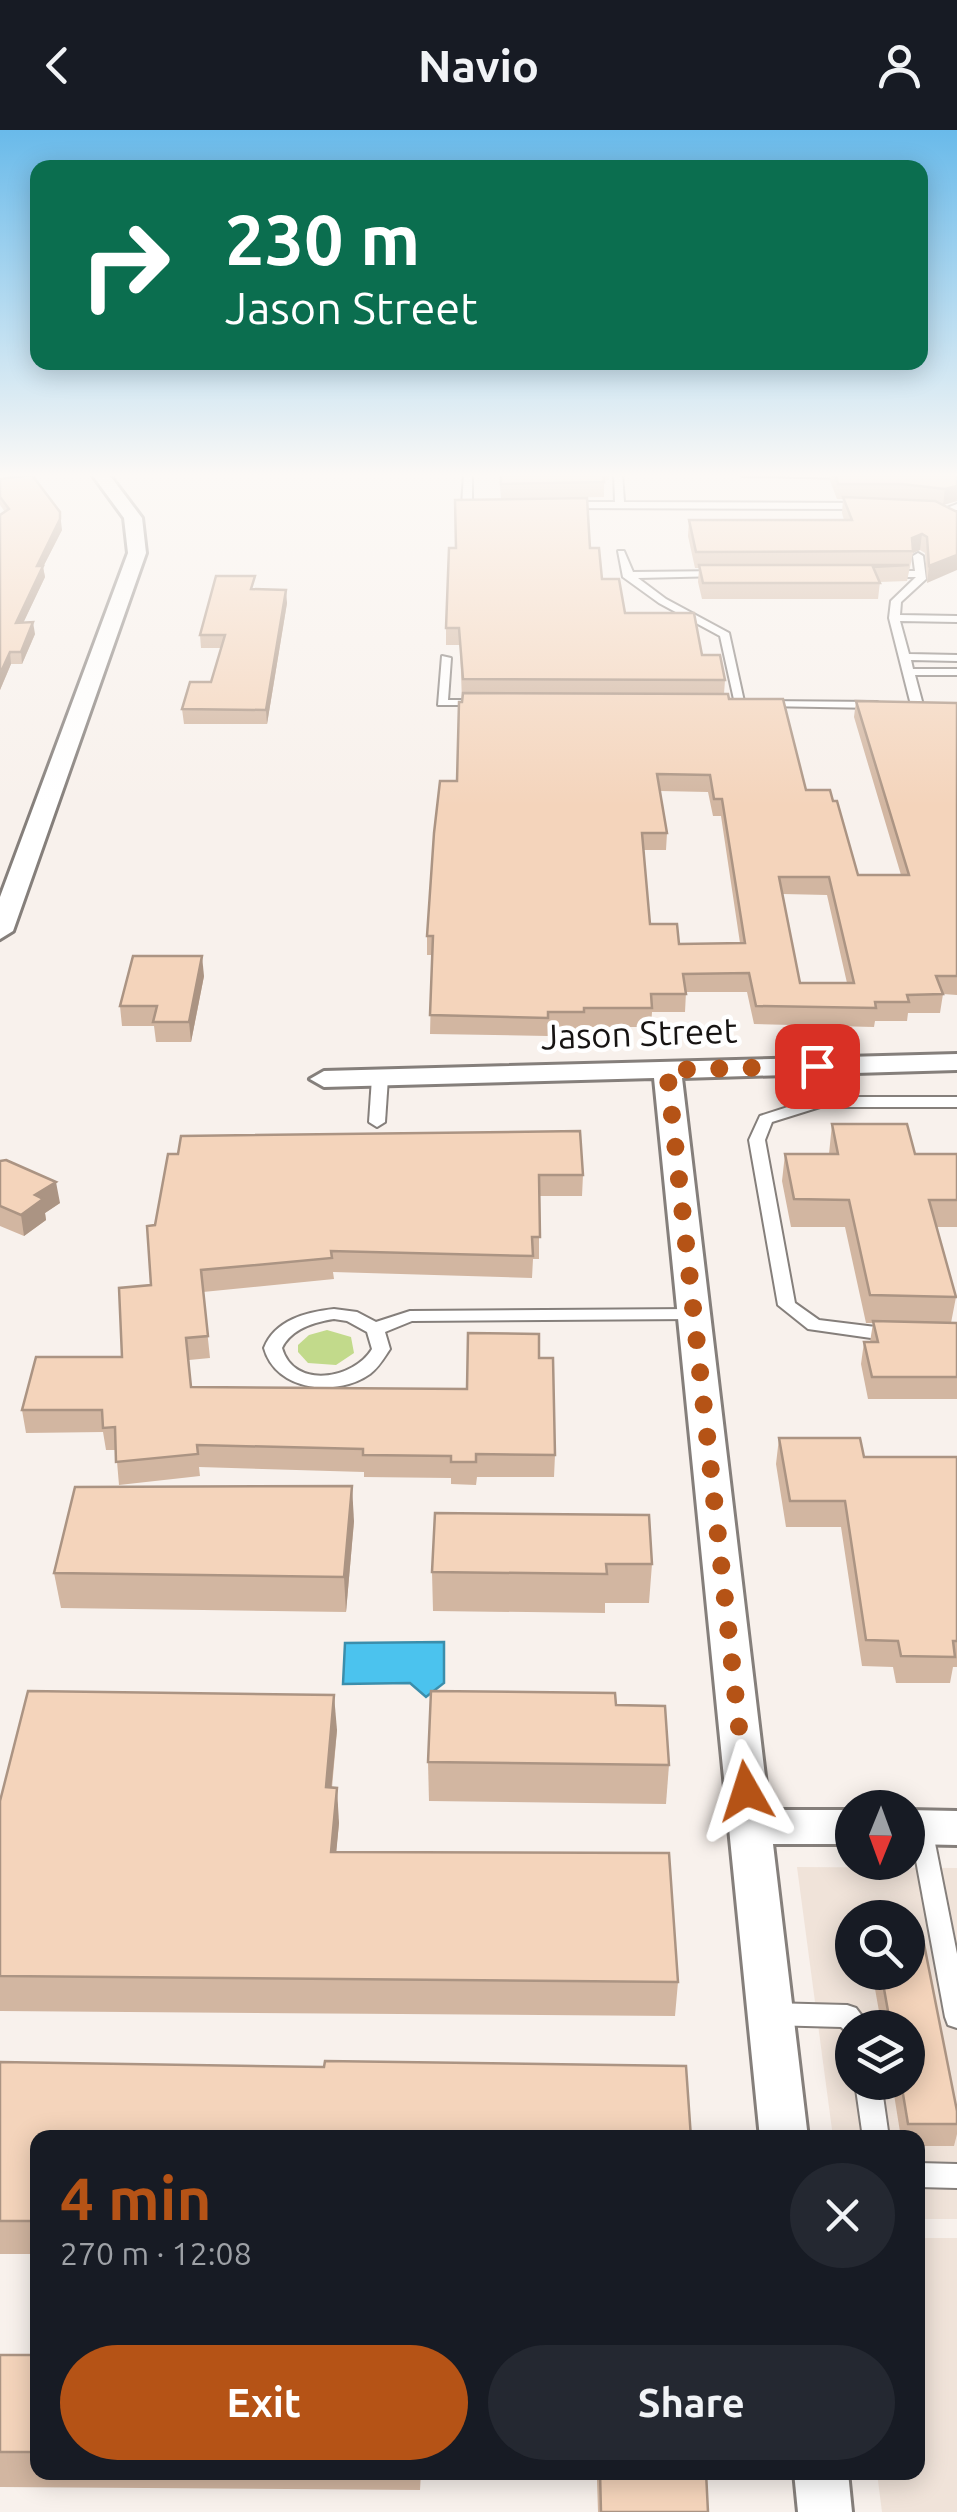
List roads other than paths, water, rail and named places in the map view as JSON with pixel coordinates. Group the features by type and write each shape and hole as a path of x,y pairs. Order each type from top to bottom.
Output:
{"street":[{"path":"0,931 126,584"},
{"name":"Jason Street","path":"324,1079 957,1062"},
{"path":"667,1070 783,2130"},
{"path":"750,1827 835,1827"},
{"path":"822,2480 825,2512"}],"lane":[{"path":"637,584 725,636 741,704"},
{"path":"722,704 924,706 894,618 896,601 912,584"},
{"path":"894,618 957,618"},
{"path":"905,657 957,658"},
{"path":"446,658 442,703 498,703"},
{"path":"910,672 957,672"},
{"path":"377,1122 380,1078"},
{"path":"901,1335 814,1324 787,1305 756,1140 766,1119 820,1102 957,1102"},
{"path":"375,1329 381,1350 377,1360 355,1376 339,1380 303,1378 278,1362 277,1339 286,1328 316,1315 351,1316 375,1329 410,1316 693,1314"},
{"path":"929,1828 957,2017"},
{"path":"770,2014 835,2016"},
{"path":"871,2100 875,2130"},
{"path":"925,2175 957,2176"}],"water":[{"path":"444,1642 444,1683 426,1697 410,1683 343,1684 345,1643"}]}
